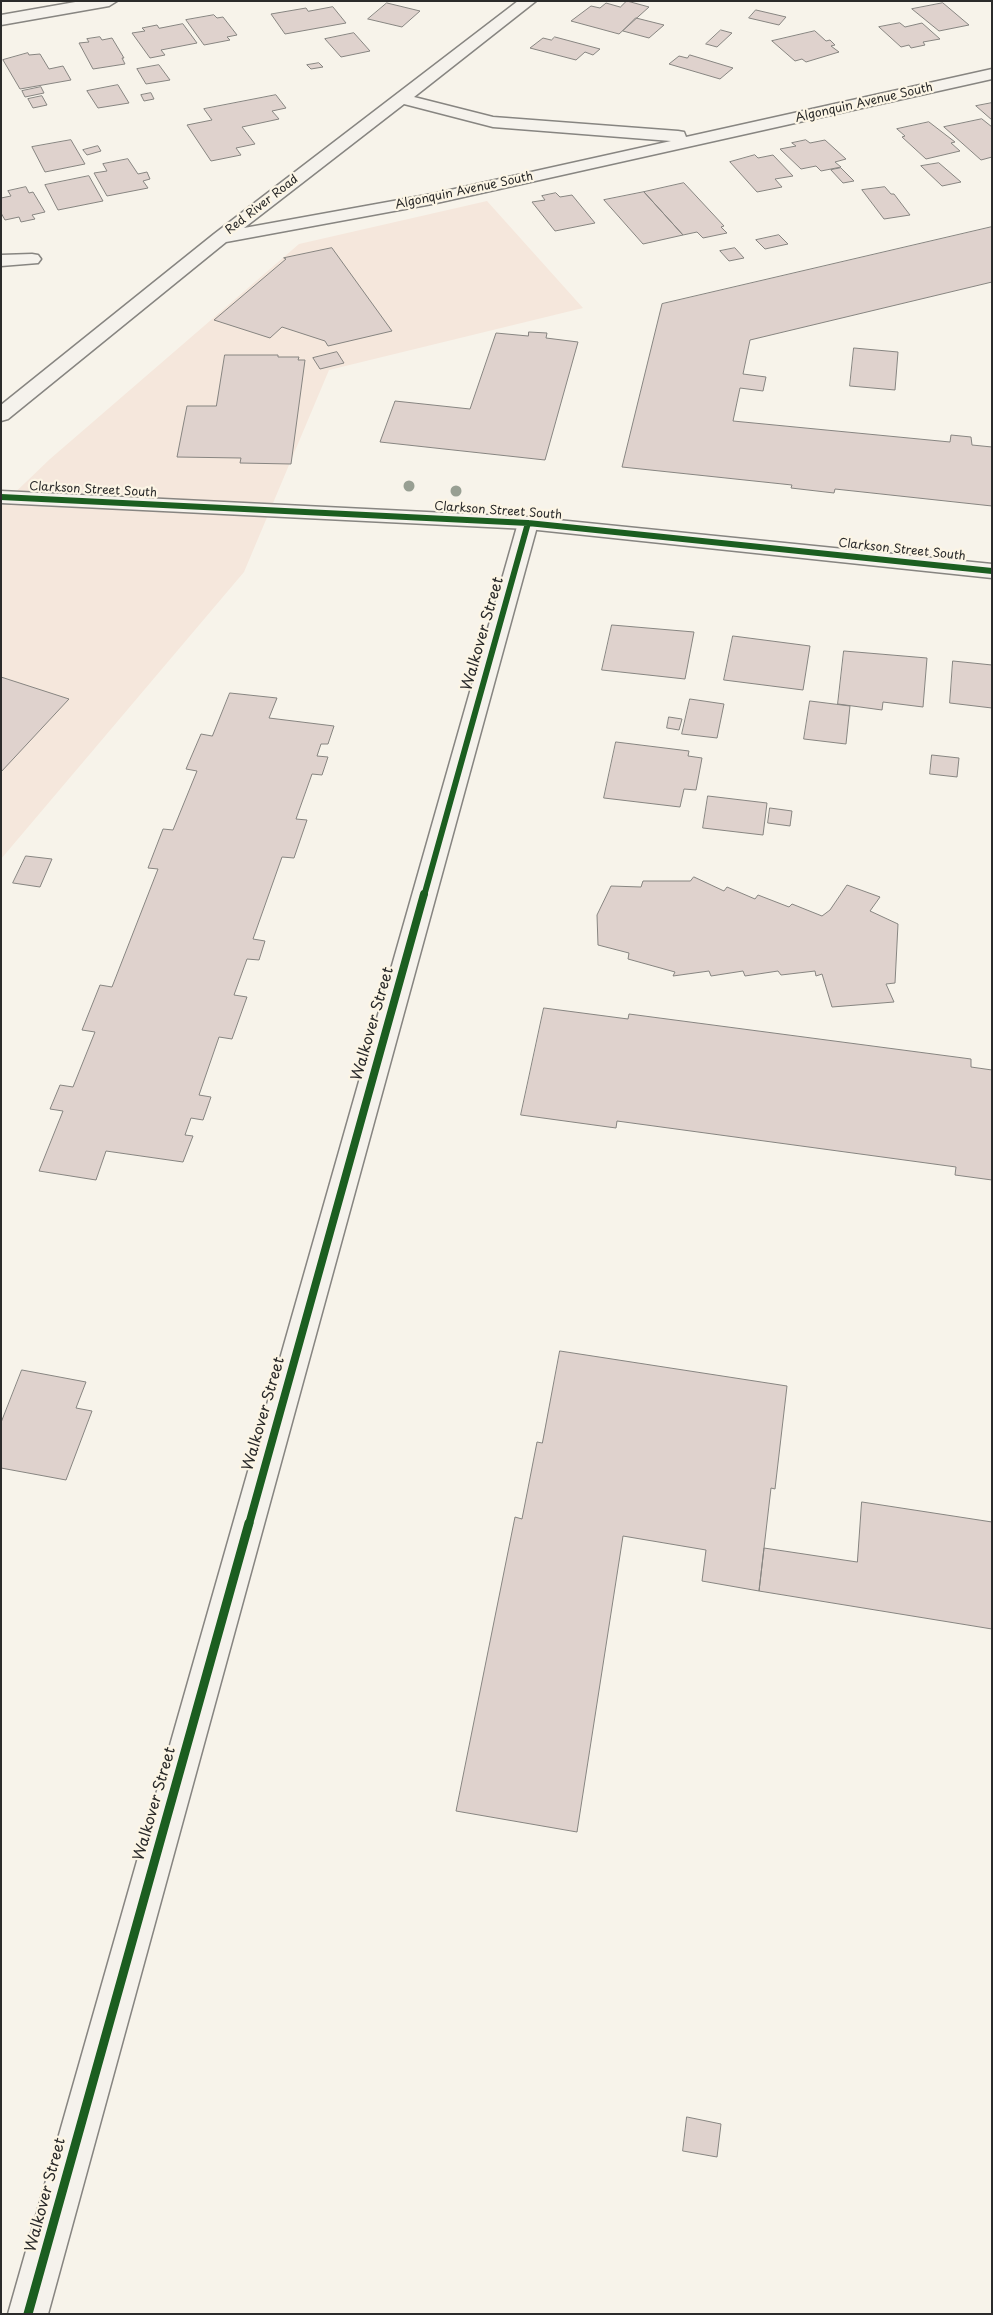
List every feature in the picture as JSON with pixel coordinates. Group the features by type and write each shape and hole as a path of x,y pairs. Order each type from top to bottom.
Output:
{"street":[{"path":"1,20 109,1"},
{"name":"Red River Road","path":"1,414 220,238 528,1"},
{"name":"Algonquin Avenue South","path":"220,238 432,199 992,74"},
{"name":"Algonquin Avenue South","path":"400,98 493,122 707,138"},
{"path":"1,261 32,259"},
{"name":"Clarkson Street South","path":"1,497 528,523 992,571"},
{"name":"Walkover Street","path":"28,2314 528,523"}],"shaded area":[{"path":"487,201 583,308 329,370 244,572 1,859 1,506 50,459 299,244"}],"building":[{"path":"627,1 649,7 619,34 571,21 591,6 600,8 606,3 620,7"},
{"path":"387,3 420,11 402,27 368,19"},
{"path":"943,3 969,25 939,31 912,9"},
{"path":"333,7 346,23 285,34 271,14 306,8 308,11"},
{"path":"756,10 786,17 779,25 749,18"},
{"path":"214,15 217,18 223,17 237,35 227,37 230,40 204,45 186,20"},
{"path":"636,18 664,25 649,38 623,31"},
{"path":"900,23 905,27 922,23 940,39 923,42 925,45 911,48 909,45 901,47 879,27"},
{"path":"183,24 197,43 161,50 165,55 150,58 132,33 145,31 142,28 157,25 159,28"},
{"path":"721,30 732,33 717,47 706,44"},
{"path":"815,31 826,41 830,40 835,45 831,46 839,52 806,62 802,59 795,61 772,41"},
{"path":"354,33 370,51 341,57 325,39"},
{"path":"100,37 102,40 112,38 124,58 122,58 125,64 93,69 79,43 89,42 87,39"},
{"path":"555,37 600,49 593,55 585,52 576,60 530,48 543,38 551,40"},
{"path":"28,53 29,55 40,54 49,69 63,66 71,80 20,89 3,60"},
{"path":"690,55 733,68 720,79 669,64 679,56 687,58"},
{"path":"319,63 323,67 311,69 307,65"},
{"path":"159,65 170,80 146,84 137,69"},
{"path":"118,85 129,103 98,108 87,91"},
{"path":"41,87 44,93 25,97 22,91"},
{"path":"151,93 154,99 144,101 141,95"},
{"path":"276,95 286,108 272,111 279,119 242,127 255,144 236,148 241,155 211,161 187,125 212,120 204,109"},
{"path":"42,96 47,105 33,108 28,99"},
{"path":"992,103 992,120 976,106"},
{"path":"982,119 992,127 992,157 981,160 944,127"},
{"path":"929,122 955,142 951,143 960,151 926,159 902,137 905,136 897,129"},
{"path":"71,140 85,164 45,172 32,147"},
{"path":"806,140 810,143 825,140 846,159 835,162 841,167 821,171 816,166 801,169 780,149 796,146 792,143"},
{"path":"98,146 101,151 87,155 83,150"},
{"path":"755,155 758,158 773,155 793,176 775,179 782,187 757,192 730,162"},
{"path":"128,159 138,174 147,172 150,179 143,181 148,188 107,196 94,173 107,171 103,164"},
{"path":"939,163 961,182 942,186 921,166"},
{"path":"841,168 854,181 843,183 831,170"},
{"path":"89,176 103,201 58,210 45,185"},
{"path":"684,183 724,226 721,227 727,233 703,238 697,232 683,235 644,192"},
{"path":"26,187 29,193 33,192 45,212 32,215 35,219 21,222 19,217 5,220 1,213 1,198 11,196 8,191"},
{"path":"885,187 891,194 894,194 910,215 884,219 862,190"},
{"path":"644,192 683,235 643,244 604,200"},
{"path":"556,193 560,197 572,195 595,223 555,231 532,202 545,200 542,196"},
{"path":"992,227 992,282 750,340 743,374 766,377 763,391 740,388 733,421 950,442 951,435 971,437 972,445 992,447 992,506 835,489 834,493 791,488 792,485 622,467 662,304"},
{"path":"779,235 788,244 765,249 756,240"},
{"path":"332,248 392,331 328,346 325,341 282,327 270,338 214,320 286,259 284,258"},
{"path":"735,248 744,258 729,261 720,251"},
{"path":"529,332 547,333 546,338 578,342 545,460 380,442 395,401 470,409 496,333 528,336"},
{"path":"854,348 898,352 895,390 850,386"},
{"path":"337,352 344,363 320,369 313,358"},
{"path":"225,355 278,355 278,357 299,357 298,360 305,360 291,464 240,463 241,458 177,457 187,406 216,406"},
{"path":"612,625 694,632 685,679 602,670"},
{"path":"733,636 810,646 803,690 724,680"},
{"path":"844,651 927,658 923,707 883,702 882,710 838,704"},
{"path":"953,661 992,665 992,708 950,703"},
{"path":"1,677 69,699 1,772"},
{"path":"230,693 277,698 269,718 334,726 328,744 321,744 317,756 328,757 322,775 312,774 296,819 307,820 294,858 282,857 253,939 265,941 259,960 247,959 234,995 247,997 232,1039 219,1037 199,1095 211,1097 203,1120 191,1118 185,1135 193,1136 183,1162 106,1151 96,1180 39,1171 63,1111 50,1109 60,1085 73,1087 95,1032 82,1030 100,985 112,987 158,869 148,868 163,829 173,830 197,771 186,769 201,734 212,736"},
{"path":"690,699 724,704 717,738 682,734"},
{"path":"810,701 850,706 846,744 804,739"},
{"path":"669,717 682,719 679,730 667,728"},
{"path":"616,742 689,751 688,756 702,758 696,790 684,789 680,807 604,798"},
{"path":"932,755 959,758 957,777 930,774"},
{"path":"708,796 767,803 763,835 703,828"},
{"path":"770,808 792,811 790,826 768,823"},
{"path":"26,856 52,859 40,887 13,883"},
{"path":"694,877 724,891 727,887 755,899 758,895 789,907 792,904 822,916 830,910 847,885 880,897 870,911 898,924 895,983 886,984 894,1002 832,1007 822,974 816,976 815,971 781,975 778,971 745,976 743,971 711,976 709,971 673,976 675,972 628,959 629,953 598,945 597,915 611,886 641,887 643,881 690,881"},
{"path":"544,1008 628,1019 629,1014 971,1059 971,1067 992,1070 992,1180 955,1175 956,1167 617,1121 616,1128 521,1115"},
{"path":"560,1351 787,1386 775,1489 771,1488 759,1591 702,1581 706,1550 623,1536 577,1832 456,1811 515,1517 522,1519 537,1442 542,1443"},
{"path":"22,1370 86,1382 76,1408 92,1411 66,1480 1,1468 1,1423"},
{"path":"862,1502 992,1522 992,1629 759,1591 764,1548 857,1562"},
{"path":"687,2117 721,2124 717,2157 683,2151"}],"cycle path":[{"path":"1,497 528,523 992,571"},
{"path":"28,2314 528,523"}]}
